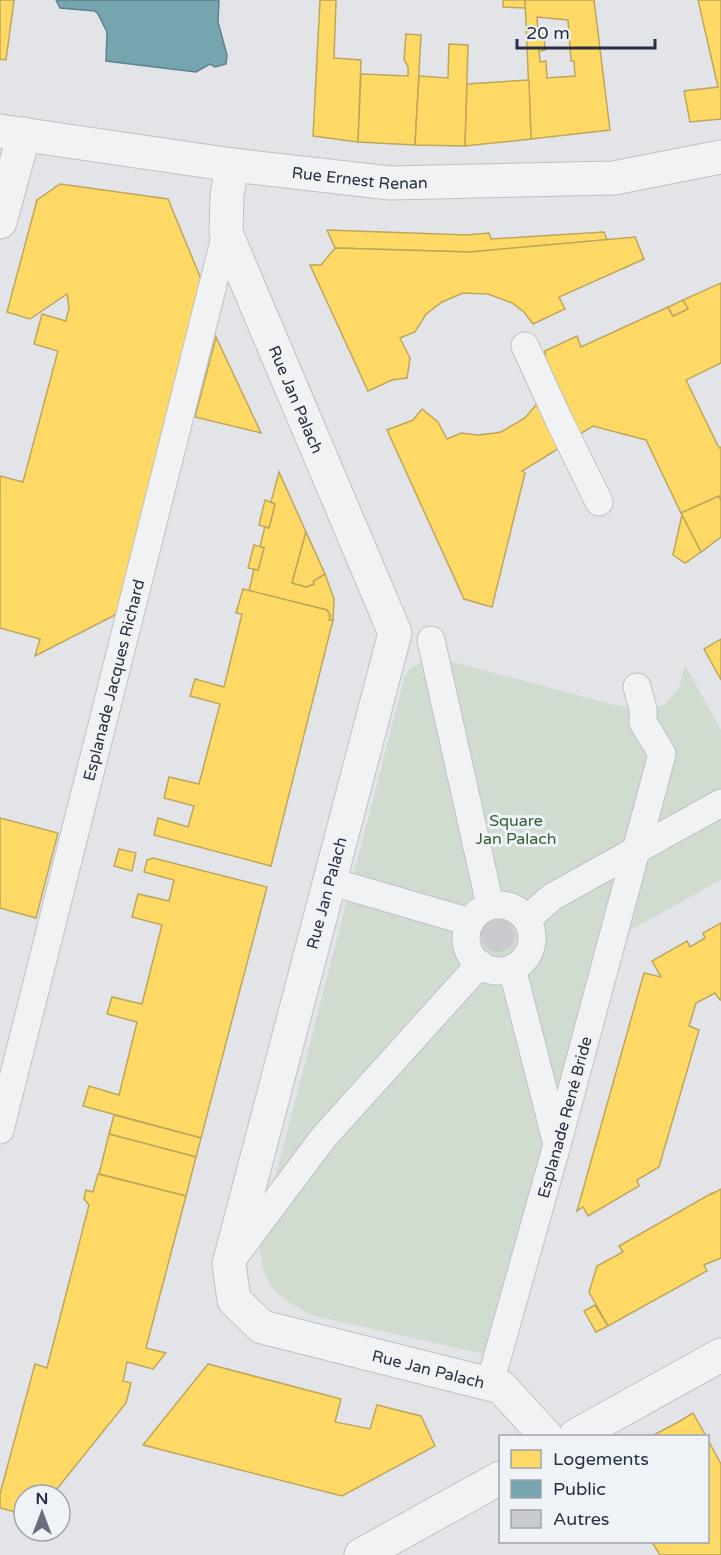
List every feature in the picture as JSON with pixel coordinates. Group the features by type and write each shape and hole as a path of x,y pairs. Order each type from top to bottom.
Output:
{"street":[{"name":"Rue Ernest Renan","path":"12,132 232,165 390,183 614,178 721,157"},
{"path":"0,222 12,132"},
{"name":"Rue Jan Palach","path":"232,165 227,196 226,233 395,633 229,1264 234,1300 262,1327 501,1387 544,1435"},
{"name":"Esplanade Jacques Richard","path":"0,1130 226,233"},
{"path":"525,346 599,502"},
{"path":"329,881 480,913 511,906 527,919 532,938 531,948 527,956 512,968 501,970 490,970 480,964 468,950 467,931 480,913 431,640"},
{"name":"Esplanade René Bride","path":"490,1383 557,1145 662,754 643,722 643,709 637,687"},
{"path":"527,919 552,897 721,803"},
{"path":"229,1264 323,1138 480,964"},
{"path":"512,968 557,1145"},
{"path":"579,1435 721,1355"},
{"path":"361,1555 499,1479"}],"green space":[{"name":"Square Jan Palach","path":"427,659 446,660 614,705 643,709 665,705 679,688 685,665 721,730 721,880 605,944 483,1354 311,1315 287,1301 271,1286 262,1266 260,1252 260,1237 404,679 409,669"}],"building: Logements":[{"path":"0,0 14,0 6,60 0,59"},
{"path":"320,0 336,0 334,58 361,60 358,142 313,136"},
{"path":"503,0 525,0 526,8 503,7"},
{"path":"525,0 594,0 610,130 531,139","holes":["537,17 568,20 571,61 574,61 575,76 547,78 546,61 540,62 539,51 545,50 544,34 538,34"]},
{"path":"698,0 721,0 721,119 690,122 684,91 718,87"},
{"path":"406,34 421,35 415,145 358,142 361,74 408,76 408,66 404,60"},
{"path":"449,44 468,45 465,146 415,145 419,76 448,78"},
{"path":"529,80 531,139 465,146 467,84"},
{"path":"60,184 168,199 201,279 117,614 35,656 40,639 0,628 0,476 23,482 58,351 34,344 42,314 66,321 69,308 67,294 30,319 7,312 37,200"},
{"path":"327,230 467,235 489,233 491,239 604,232 607,240 470,252 335,248"},
{"path":"635,237 644,259 559,297 565,309 533,324 524,312 512,303 488,294 463,293 442,302 426,314 415,332 400,338 410,358 407,378 392,380 368,391 310,265 321,265 335,248 470,252"},
{"path":"721,283 721,363 686,380 719,448 721,447 721,501 719,496 681,513 646,440 593,426 575,437 546,376 545,351 577,336 581,347 668,307 673,316 688,309 683,300"},
{"path":"683,300 688,309 673,316 668,307"},
{"path":"216,337 261,433 195,417"},
{"path":"536,405 544,408 561,447 522,471 525,473 492,607 464,599 387,430 413,420 422,409 438,422 447,439 461,433 478,435 501,432 525,418"},
{"path":"279,472 306,532 292,583 306,587 314,584 313,581 325,574 334,599 333,620 329,620 330,615 327,610 249,591 254,569 258,570 264,548 260,546 265,526 269,528 275,504 271,502"},
{"path":"719,496 721,537 701,552 681,513"},
{"path":"265,500 275,504 269,528 259,525"},
{"path":"682,515 701,552 685,563 673,555"},
{"path":"306,532 325,574 313,581 314,584 306,587 292,583"},
{"path":"254,545 264,548 258,570 248,568"},
{"path":"243,589 327,610 330,615 329,620 333,620 271,866 154,835 158,818 188,827 194,806 164,798 169,777 199,784 220,704 190,696 195,679 224,687 242,614 236,613"},
{"path":"721,639 721,680 704,649"},
{"path":"0,818 58,833 36,918 0,908"},
{"path":"119,849 136,853 132,871 114,866"},
{"path":"153,858 267,887 201,1138 83,1106 89,1086 119,1095 137,1022 107,1014 112,997 142,1004 162,925 132,917 138,894 169,901 174,880 144,872 147,860"},
{"path":"721,923 721,1000 715,993 696,1003 689,1026 699,1030 659,1167 637,1180 639,1186 588,1216 583,1207 577,1211 644,973 661,977 652,961 687,941 690,947 705,938 703,933"},
{"path":"114,1115 201,1138 196,1157 109,1134"},
{"path":"109,1134 196,1157 186,1196 99,1174"},
{"path":"98,1174 186,1196 146,1348 166,1353 153,1369 127,1362 123,1381 131,1383 126,1403 62,1483 12,1483 12,1511 0,1508 0,1494 35,1364 47,1368 89,1205 84,1199 86,1190 93,1192"},
{"path":"721,1189 721,1258 704,1265 707,1271 608,1326 589,1292 597,1266 623,1252 619,1246"},
{"path":"595,1305 608,1326 596,1332 584,1311"},
{"path":"208,1364 341,1399 335,1422 370,1429 377,1405 421,1416 435,1446 342,1496 143,1445"},
{"path":"693,1413 705,1435 654,1435"},
{"path":"709,1442 721,1464 721,1555 660,1555 653,1543 709,1543"}],"building: Public":[{"path":"56,0 219,0 218,22 227,55 226,64 215,67 210,64 196,72 106,61 107,32 98,14 95,11 60,8"}],"building: Autres":[{"path":"498,918 510,923 515,935 510,947 498,952 486,947 481,935 486,923"}]}
